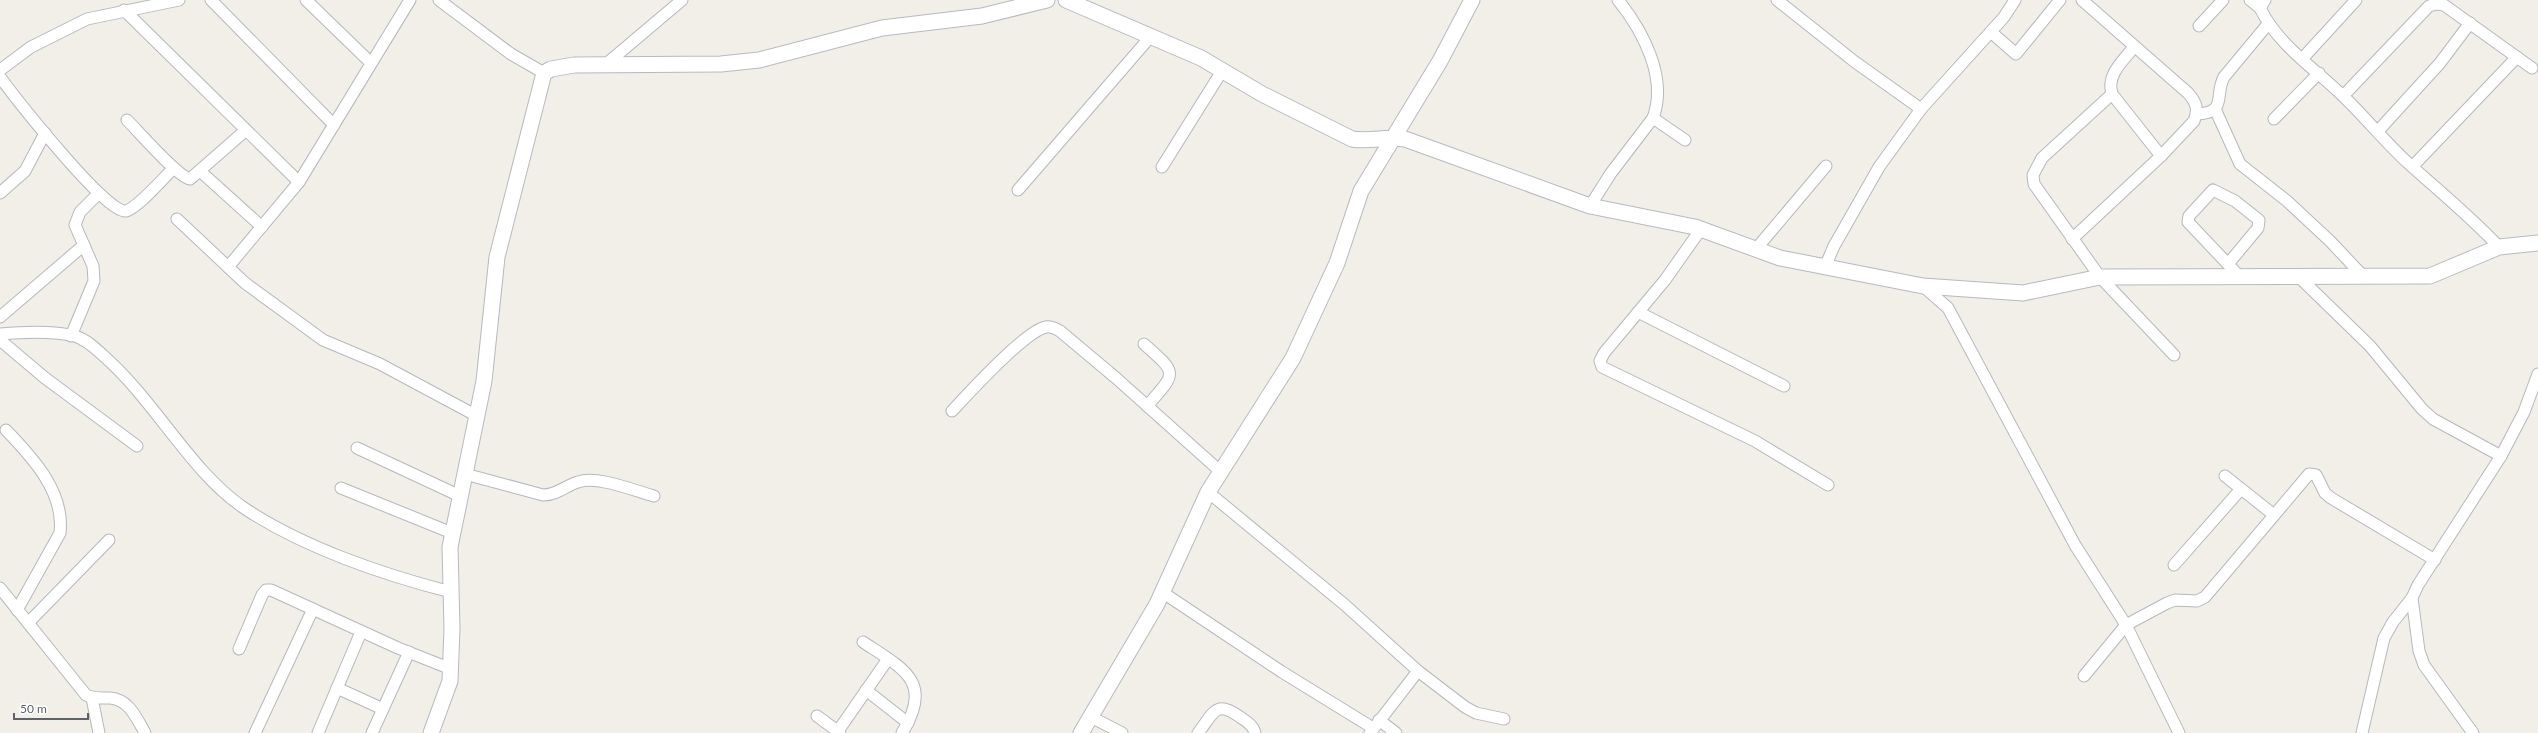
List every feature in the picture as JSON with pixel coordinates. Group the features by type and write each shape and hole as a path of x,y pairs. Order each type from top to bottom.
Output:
{"street":[{"path":"0,70 31,47 81,22 153,3 179,0"},
{"path":"211,0 334,125"},
{"path":"306,0 371,63"},
{"path":"228,267 299,182 410,0"},
{"path":"439,0 511,54 544,73"},
{"path":"605,65 682,0"},
{"path":"431,733 447,694 451,669 450,547 484,381 491,294 498,250 544,73 551,69 574,65 721,64 759,60 882,28 982,16 1047,0"},
{"path":"1066,0 1201,58 1309,118 1352,139 1378,141 1393,137 1416,142 1590,206 1701,229 1780,258 1923,286 2023,293 2100,277 2300,278 2362,275 2430,276 2500,247 2538,242"},
{"path":"1081,733 1162,592 1208,492 1293,358 1337,264 1361,191 1440,61 1472,0"},
{"path":"1590,206 1611,173 1653,118 1657,107 1657,88 1653,62 1639,32 1618,0"},
{"path":"1778,0 1856,62 1921,109"},
{"path":"1825,267 1834,246 1879,167 1921,109 2004,17 2014,0"},
{"path":"1990,32 2016,54 2060,0"},
{"path":"2072,239 2161,156 2194,121 2197,114 2195,100 2188,93 2134,48 2082,0"},
{"path":"2199,26 2223,0"},
{"path":"2250,0 2263,4 2268,24 2302,59 2343,96 2413,166 2456,203 2500,247"},
{"path":"2302,59 2356,0"},
{"path":"2343,96 2429,6 2434,4 2444,5 2532,68"},
{"path":"124,10 299,182"},
{"path":"2378,131 2432,73 2470,23"},
{"path":"2197,114 2210,114 2215,109 2220,98 2220,84 2224,77 2268,24"},
{"path":"1018,190 1151,36"},
{"path":"2134,48 2110,80 2112,94 2161,156"},
{"path":"2413,166 2517,57"},
{"path":"1162,167 1222,71"},
{"path":"2274,119 2319,74"},
{"path":"0,77 45,133 98,194 114,207 126,211 135,206 174,168"},
{"path":"2112,94 2042,158 2033,175 2034,184 2100,277 2174,355"},
{"path":"2215,109 2240,164 2287,201 2330,241 2362,275"},
{"path":"1653,118 1685,140"},
{"path":"127,120 174,168 185,178 190,179 246,130"},
{"path":"0,192 26,171 45,133"},
{"path":"1756,249 1826,166"},
{"path":"200,171 262,228"},
{"path":"2228,264 2258,228 2259,220 2235,201 2213,190 2189,216 2188,222 2241,278"},
{"path":"71,336 94,281 93,266 77,231 76,220 80,212 98,194"},
{"path":"177,219 245,283 323,340 380,364 477,416"},
{"path":"1701,229 1669,274 1604,353 1600,361 1602,367 1755,441 1828,485"},
{"path":"1,315 84,245"},
{"path":"2300,278 2370,346 2432,419 2501,456"},
{"path":"1923,286 1948,308 2075,545 2126,625 2179,733"},
{"path":"1638,312 1784,386"},
{"path":"952,411 1001,360 1039,330 1051,327 1060,331 1148,406 1221,472"},
{"path":"0,334 71,336 92,346 115,366 145,398 208,476 244,508 272,525 386,574 451,592"},
{"path":"0,340 27,364 137,446"},
{"path":"1144,344 1168,366 1171,372 1169,381 1148,406"},
{"path":"2362,733 2384,638 2393,622 2412,598 2418,585 2501,456 2524,412 2538,374"},
{"path":"6,430 34,459 43,473 60,511 62,520 60,533 17,610"},
{"path":"357,448 460,496"},
{"path":"2084,676 2126,625 2175,600 2197,602 2206,597 2309,474 2312,473 2316,475 2325,493 2331,498 2435,560"},
{"path":"465,474 543,495 552,495 578,481 593,480 654,496"},
{"path":"2226,476 2274,515"},
{"path":"341,488 452,533"},
{"path":"2174,565 2242,489"},
{"path":"1208,492 1334,596 1418,671 1465,707 1476,713 1504,719"},
{"path":"28,623 109,540"},
{"path":"0,588 80,689 92,698 112,698 122,702 134,713 145,733"},
{"path":"240,650 262,595 266,590 271,590 361,632 451,669"},
{"path":"1162,592 1282,672 1374,727 1396,733"},
{"path":"2412,598 2419,650 2424,665 2473,733"},
{"path":"255,733 313,609"},
{"path":"318,733 361,632"},
{"path":"863,642 888,659 906,674 917,692 915,708 902,733"},
{"path":"372,733 409,652"},
{"path":"817,716 839,732 888,659"},
{"path":"1374,727 1418,671"},
{"path":"337,688 383,709"},
{"path":"866,690 908,723"},
{"path":"92,698 99,733"},
{"path":"1198,733 1216,710 1222,707 1228,708 1249,723 1255,733"},
{"path":"1090,717 1122,733"}]}
